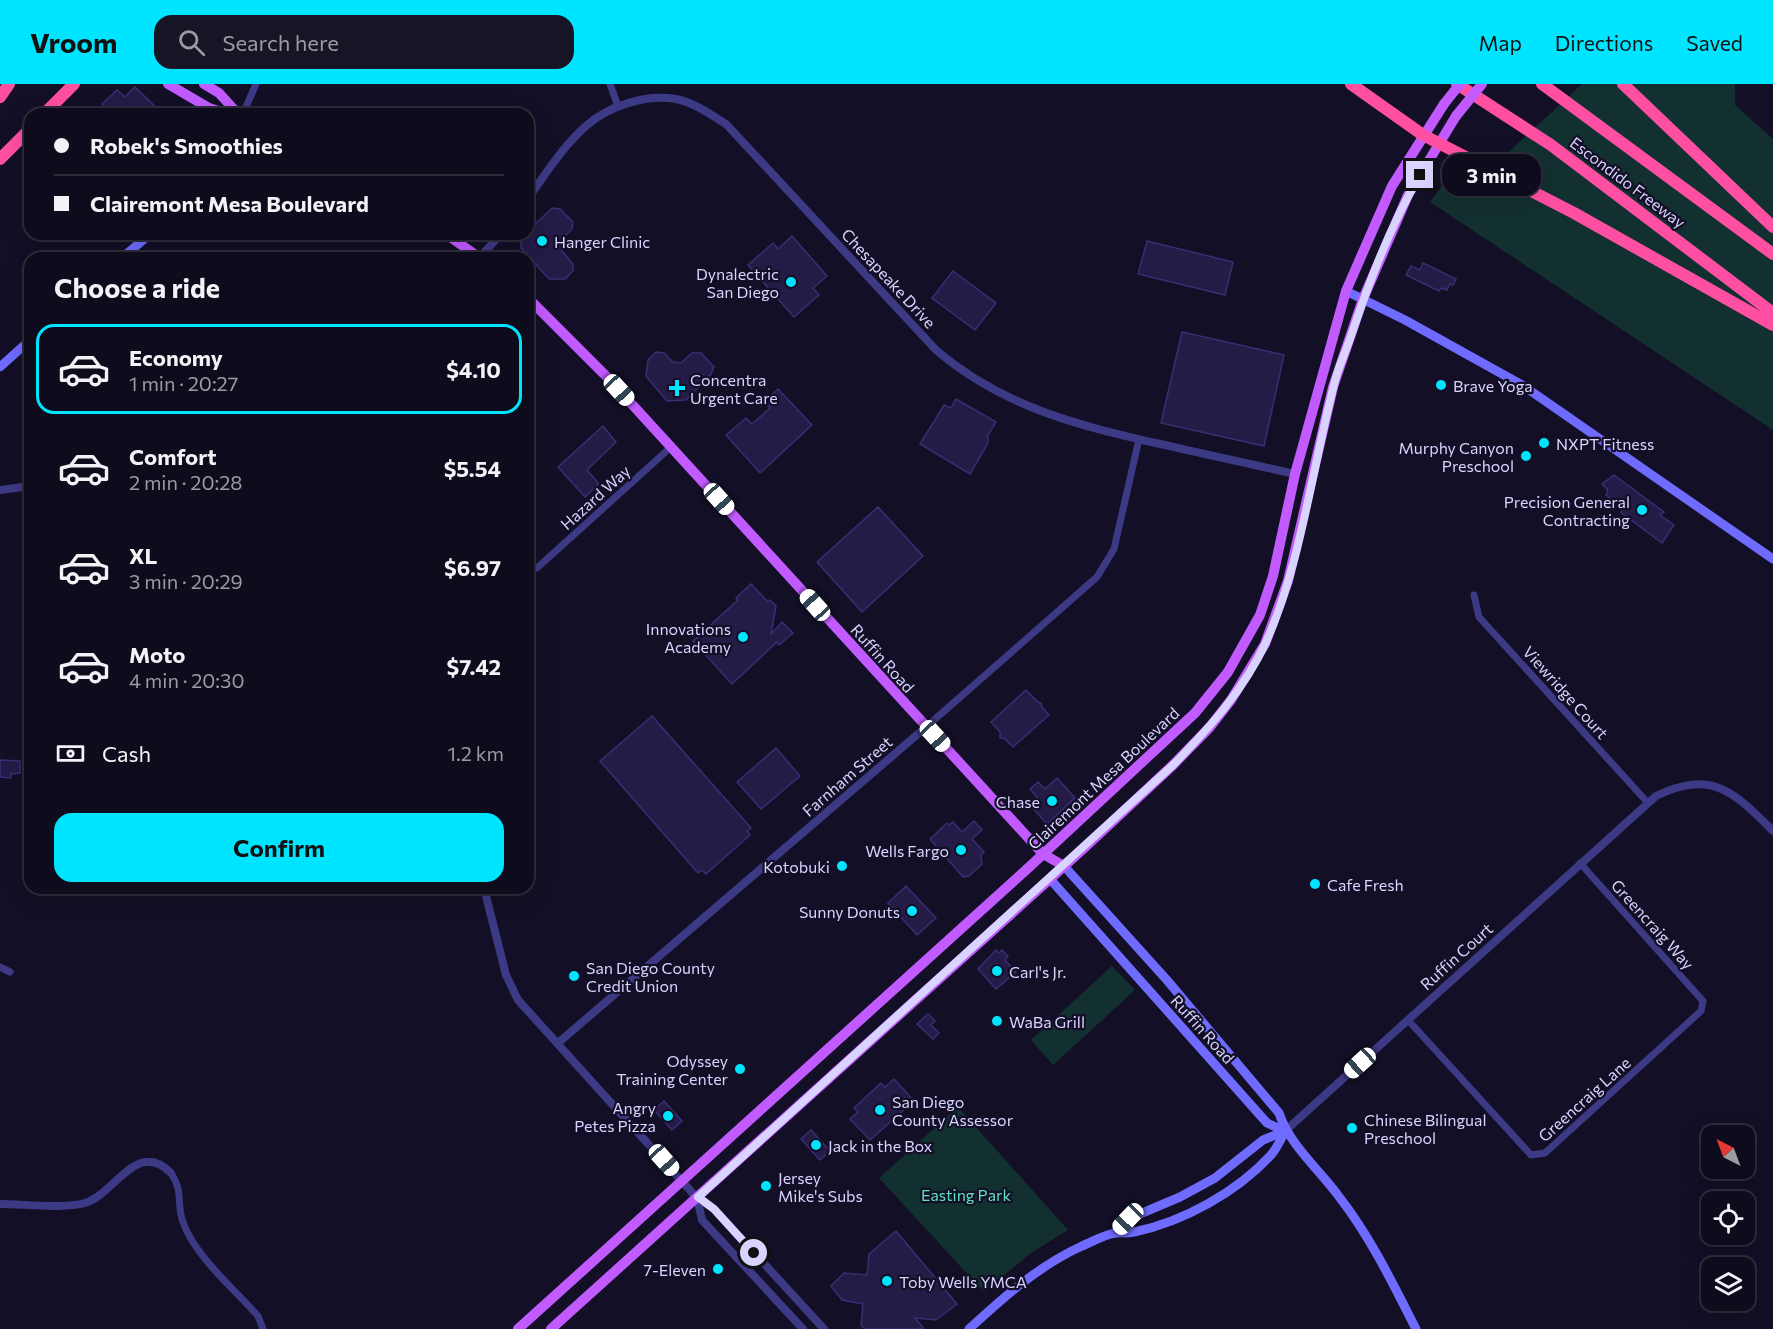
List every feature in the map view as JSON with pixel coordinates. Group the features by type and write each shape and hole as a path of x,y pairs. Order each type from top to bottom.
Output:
{"highway":[{"path":"0,97 9,84"},
{"path":"50,108 74,84"},
{"path":"1352,84 1423,135 1574,213 1773,325"},
{"name":"Escondido Freeway","path":"1459,84 1551,145 1773,313"},
{"name":"Escondido Freeway","path":"1542,84 1773,254"},
{"path":"1623,84 1773,226"},
{"path":"0,159 24,135"}],"main road":[{"path":"168,84 209,108"},
{"path":"204,84 219,93 233,108"},
{"name":"Clairemont Mesa Boulevard","path":"518,1329 1043,854 1195,713 1228,672 1251,634 1273,576 1294,474 1346,291 1392,186 1423,135 1459,84"},
{"path":"551,1329 1050,879 1173,765 1210,727 1232,700 1265,644 1288,581 1333,387 1363,299 1408,195 1456,116 1482,84"},
{"path":"129,252 143,240"},
{"path":"454,240 471,252"},
{"path":"1346,291 1542,398 1773,559"},
{"name":"Ruffin Road","path":"534,304 586,355 1043,854 1064,866 1166,979 1279,1113 1285,1131 1341,1198 1387,1274 1416,1329"},
{"path":"0,366 24,345"},
{"name":"Ruffin Road","path":"1043,854 1050,879 1267,1123 1285,1131"},
{"path":"1114,1233 1128,1219 1180,1197 1215,1178 1263,1140 1285,1131"},
{"path":"969,1329 1037,1271 1080,1247 1114,1233 1132,1233 1160,1224 1189,1212 1222,1194 1250,1175 1273,1153 1285,1131"}],"street":[{"path":"246,108 256,84"},
{"path":"610,84 618,106"},
{"name":"Chesapeake Drive","path":"534,190 584,127 618,106 645,100 676,99 709,113 726,124 899,312 954,365 1033,410 1072,423 1294,474"},
{"path":"484,252 496,240"},
{"name":"Farnham Street","path":"558,1043 1097,577 1114,549 1139,439"},
{"name":"Hazard Way","path":"537,568 671,447"},
{"path":"0,490 24,487"},
{"name":"Viewridge Court","path":"1474,595 1479,617 1648,802"},
{"name":"Ruffin Court","path":"1285,1131 1656,796 1685,784 1715,786 1742,800 1773,831"},
{"name":"Greencraig Way","path":"1580,863 1703,1001 1703,1004"},
{"path":"486,894 512,989 518,1000 683,1181 698,1197 714,1209 824,1329"},
{"path":"0,967 10,972"},
{"name":"Greencraig Lane","path":"1408,1020 1531,1155 1545,1153 1550,1149 1701,1011 1703,1004"},
{"path":"0,1204 85,1203 99,1196 136,1164 146,1162 165,1167 179,1184 182,1221 194,1243 258,1316 263,1329"},
{"path":"698,1197 702,1220 803,1329"}],"green space":[{"path":"1582,84 1735,84 1735,105 1773,139 1773,430 1430,202 1466,152 1502,158"},
{"path":"1112,966 1135,990 1053,1065 1031,1040"},
{"name":"Easting Park","path":"958,1107 1068,1230 1031,1253 984,1292 879,1178"}],"building":[{"path":"135,87 157,108 106,108 102,104 117,90 125,97"},
{"name":"Hanger Clinic","path":"552,208 560,209 573,222 572,229 563,238 562,251 573,264 573,271 565,279 549,279 534,262 534,252 525,252 521,248 521,240 534,240 534,225"},
{"name":"Dynalectric San Diego","path":"792,236 827,276 813,288 819,295 794,317 748,265 773,243 778,249"},
{"path":"1147,241 1233,262 1225,295 1138,274"},
{"path":"1423,263 1456,279 1453,285 1450,284 1447,290 1441,288 1439,291 1406,275 1411,266 1420,270"},
{"path":"953,271 996,303 975,330 932,298"},
{"path":"1182,332 1284,355 1264,446 1161,423"},
{"name":"Concentra Urgent Care","path":"656,352 664,353 673,362 681,363 692,353 701,353 714,367 711,374 686,400 667,401 646,376 648,360"},
{"path":"778,389 812,425 760,473 726,435 746,418 752,424 770,408 764,402"},
{"path":"956,399 996,422 988,435 988,443 970,474 920,444 944,405 951,408"},
{"path":"603,426 616,442 587,470 599,484 585,497 558,467"},
{"name":"Precision General Contracting","path":"1614,475 1664,512 1660,515 1674,525 1662,543 1624,515 1621,512 1623,508 1606,495 1608,490 1602,484"},
{"path":"878,507 923,556 862,612 817,562"},
{"name":"Innovations Academy","path":"751,584 768,602 770,600 776,606 771,634 782,622 793,633 779,645 777,642 732,684 693,641 738,600 736,598"},
{"path":"1026,690 1041,703 1049,715 1013,747 1005,739 1000,738 1000,732 991,722"},
{"path":"652,716 751,828 747,831 750,835 706,874 702,870 698,873 600,761"},
{"path":"776,748 800,776 761,809 737,782"},
{"path":"0,760 20,761 20,773 11,774 11,778 0,777"},
{"name":"Chase","path":"1057,778 1075,798 1047,824 1029,804 1037,797 1030,789 1038,782 1045,789"},
{"name":"Wells Fargo","path":"974,821 982,830 972,839 984,852 981,855 982,864 969,876 963,877 930,839 947,823 949,825 953,822 962,832"},
{"name":"Sunny Donuts","path":"906,886 936,918 917,935 888,903"},
{"name":"Carl's Jr.","path":"996,950 999,953 1002,950 1008,956 1005,960 1016,972 996,989 978,969"},
{"path":"928,1014 935,1021 931,1025 939,1033 933,1039 917,1024"},
{"name":"San Diego County Assessor","path":"894,1079 914,1101 870,1140 850,1119 858,1112 854,1108 881,1083 885,1087"},
{"name":"Angry Petes Pizza","path":"664,1101 682,1121 672,1130 654,1110"},
{"name":"Jack in the Box","path":"811,1130 830,1151 820,1160 801,1139"},
{"name":"Toby Wells YMCA","path":"896,1231 957,1304 936,1320 915,1318 924,1329 865,1329 861,1325 863,1304 842,1300 831,1286 844,1273 867,1275 869,1254"}],"place":[{"name":"Hanger Clinic","path":"542,241"},
{"name":"Dynalectric San Diego","path":"791,282"},
{"name":"Brave Yoga","path":"1441,385"},
{"name":"Concentra Urgent Care","path":"677,388"},
{"name":"NXPT Fitness","path":"1544,443"},
{"name":"Murphy Canyon Preschool","path":"1526,456"},
{"name":"Precision General Contracting","path":"1642,510"},
{"name":"Innovations Academy","path":"743,637"},
{"name":"Chase","path":"1052,801"},
{"name":"Wells Fargo","path":"961,850"},
{"name":"Kotobuki","path":"842,866"},
{"name":"Cafe Fresh","path":"1315,884"},
{"name":"Sunny Donuts","path":"912,911"},
{"name":"Carl's Jr.","path":"997,971"},
{"name":"San Diego County Credit Union","path":"574,976"},
{"name":"WaBa Grill","path":"997,1021"},
{"name":"Odyssey Training Center","path":"740,1069"},
{"name":"San Diego County Assessor","path":"880,1110"},
{"name":"Angry Petes Pizza","path":"668,1116"},
{"name":"Chinese Bilingual Preschool","path":"1352,1128"},
{"name":"Jack in the Box","path":"816,1145"},
{"name":"Jersey Mike's Subs","path":"766,1186"},
{"name":"7-Eleven","path":"718,1269"},
{"name":"Toby Wells YMCA","path":"887,1281"}],"route":[{"path":"754,1253 714,1209 698,1197 1173,765 1210,727 1232,700 1265,644 1274,622 1288,581 1338,371 1363,299 1408,195 1420,175"}]}
